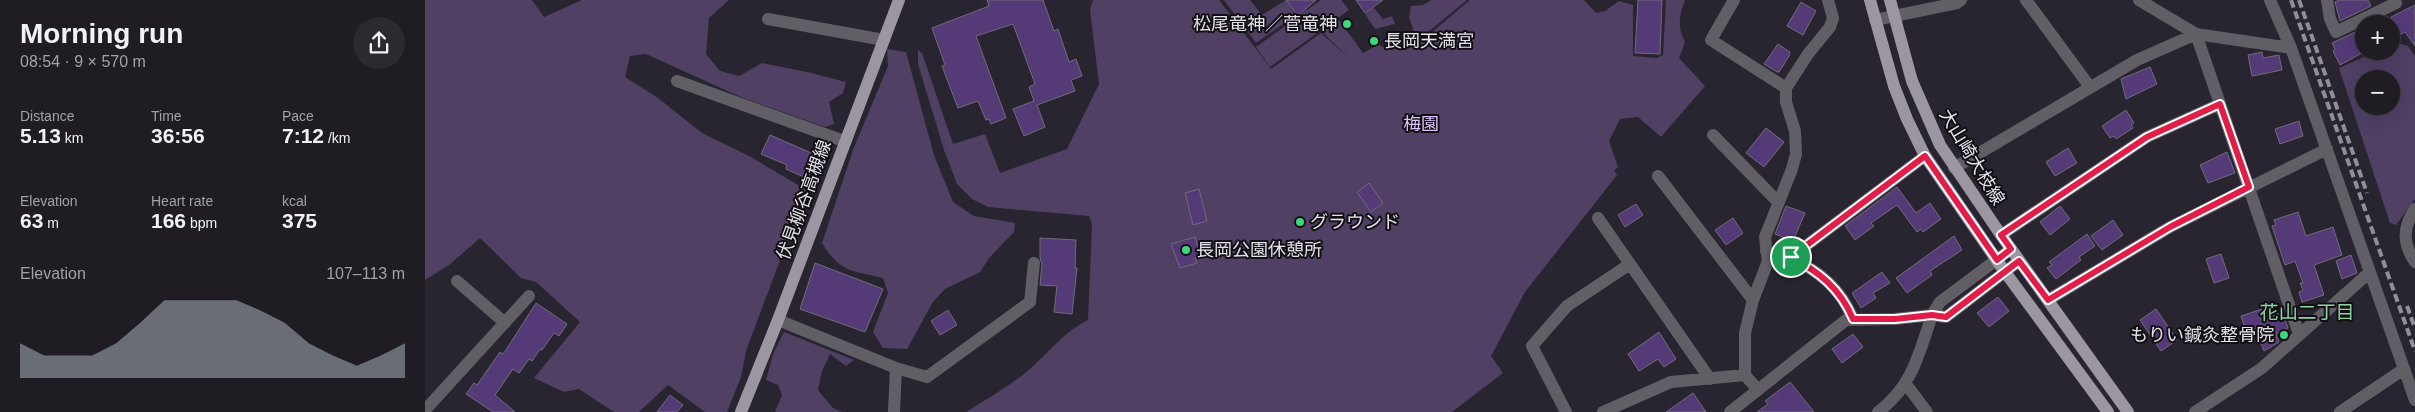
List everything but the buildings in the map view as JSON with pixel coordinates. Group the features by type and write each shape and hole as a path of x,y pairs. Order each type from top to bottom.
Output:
{"main road":[{"name":"伏見柳谷高槻線","path":"741,412 778,320 844,141 899,0"},
{"name":"大山崎大枝線","path":"1870,0 1896,92 1925,156 2005,272 2108,412"},
{"name":"大山崎大枝線","path":"1890,0 1907,65 1920,103 1935,135 1954,168 2128,412"}],"street":[{"path":"1734,0 1711,40 1786,88"},
{"path":"1758,390 1745,375 1745,333 1753,300 1768,261 1765,237 1792,169 1796,154 1796,138 1786,102 1786,88 1808,54 1830,27 1833,18 1828,0"},
{"path":"1875,20 1957,3 1961,0"},
{"path":"2027,0 2090,87"},
{"path":"2139,0 2196,34 2291,48"},
{"path":"2270,0 2291,48 2415,400"},
{"path":"2327,0 2330,19 2336,32 2396,3 2394,0"},
{"path":"768,19 883,40"},
{"path":"1954,168 2137,60 2196,34"},
{"path":"2196,34 2299,334"},
{"path":"677,81 844,141"},
{"path":"2001,235 2147,137 2220,104"},
{"path":"1713,135 1778,202"},
{"path":"2048,300 2170,227 2327,149"},
{"path":"1791,257 1925,156"},
{"path":"1659,176 1753,300"},
{"path":"2415,209 2407,222 2404,237 2406,246 2415,262"},
{"path":"1598,218 1710,379"},
{"path":"1878,412 1896,398 1906,384 1932,315 1940,302 2011,249"},
{"path":"1767,251 1791,257 1813,269 1840,294 1853,319"},
{"path":"1730,412 1846,320 1895,319 1932,315 1946,317 2019,261"},
{"path":"778,320 896,368 927,377 1030,302 1034,263"},
{"path":"1566,412 1533,346 1567,306 1630,264"},
{"path":"2195,412 2253,375 2370,272"},
{"path":"457,281 505,323"},
{"path":"428,410 529,296"},
{"path":"896,368 897,408"},
{"path":"2340,412 2404,368"},
{"path":"1603,412 1621,409 1671,382 1745,375"},
{"path":"1906,384 1927,412"}],"green space":[{"path":"425,0 532,0 544,17 582,0 729,0 709,18 706,54 720,71 739,76 762,63 846,82 843,93 829,102 834,124 825,127 743,98 646,54 630,56 625,77 658,98 702,133 749,156 810,192 782,255 746,351 741,377 727,412 705,412 668,385 639,412 614,412 579,389 564,392 534,378 580,322 536,282 521,278 480,238 449,265 425,280"},
{"name":"梅園","path":"1093,0 1219,0 1271,69 1321,33 1350,59 1322,32 1339,20 1363,53 1378,45 1394,51 1385,45 1395,39 1394,34 1401,46 1401,42 1406,39 1406,49 1424,44 1418,44 1470,0 1584,0 1596,13 1605,11 1619,1 1633,5 1633,56 1657,58 1663,55 1666,0 1685,0 1680,21 1685,42 1679,58 1705,86 1661,137 1638,117 1620,119 1609,141 1618,167 1614,170 1617,175 1525,292 1491,356 1503,373 1452,412 966,412 1016,380 1065,336 1088,320 1092,225 1089,216 988,207 972,199 957,184 944,150 918,64 918,50 922,53 953,144 985,134 1000,173 1067,149 1099,84 1090,9"},
{"path":"1224,0 1250,0 1262,15 1286,0 1301,1 1292,9 1296,15 1256,43"},
{"path":"1321,0 1341,0 1349,10 1270,67 1256,47"},
{"path":"1431,0 1467,0 1417,41 1409,17 1411,6 1423,5"},
{"path":"1373,7 1383,19 1392,16 1395,24 1375,29 1365,14"},
{"path":"2400,44 2408,46 2415,56 2415,199 2396,225 2390,223 2339,68 2357,60 2400,60"},
{"path":"887,49 906,52 934,155 953,202 974,216 1015,223 1014,232 989,258 980,272 945,289 933,302 907,349 883,348 873,332 888,293 883,278 847,269 835,260 822,243 853,150 888,66"},
{"path":"784,332 854,360 846,366 830,354 822,371 818,390 833,408 842,412 775,412 782,395 778,385 766,380 773,354"}],"railway":[{"path":"2291,0 2415,351"},
{"path":"2299,0 2367,193"},
{"path":"2407,306 2415,328"}],"place":[{"name":"松尾竜神／菅竜神","path":"1347,24"},
{"name":"長岡天満宮","path":"1374,41"},
{"name":"グラウンド","path":"1300,222"},
{"name":"長岡公園休憩所","path":"1186,250"},
{"name":"もりい鍼灸整骨院","path":"2284,335"}],"district":[{"name":"花山二丁目","path":"2307,312"}],"route":[{"path":"2220,104 2249,187 2170,227 2048,300 2019,261 1946,317 1932,315 1895,319 1853,319 1840,294 1821,274 1791,257 1925,156 1997,260 2011,249 2001,235 2147,137 2220,104"}]}
